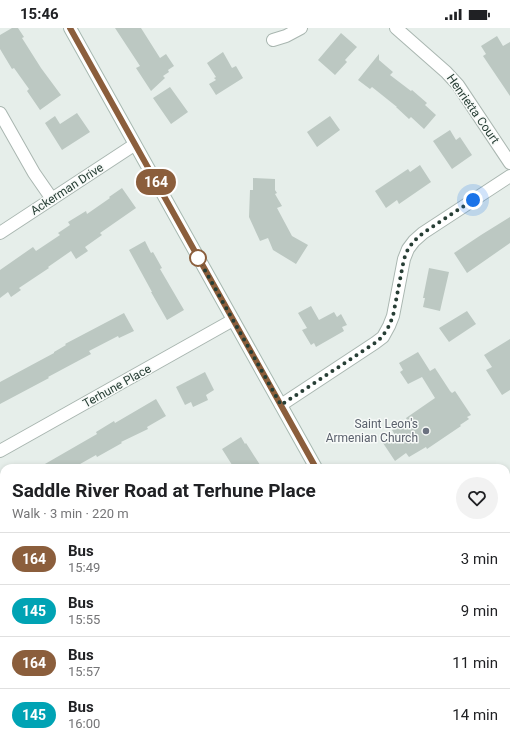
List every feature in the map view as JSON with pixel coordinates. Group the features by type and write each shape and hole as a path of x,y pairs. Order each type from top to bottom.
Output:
{"street":[{"path":"70,28 314,464"},
{"path":"273,40 286,36 301,28"},
{"name":"Henrietta Court","path":"396,28 446,72 458,85 510,163"},
{"path":"0,113 34,173 52,199"},
{"name":"Ackerman Drive","path":"0,233 134,144"},
{"path":"281,405 382,337 393,316 404,259 408,249 414,241 423,233 510,176"},
{"name":"Terhune Place","path":"0,451 233,320"}],"building":[{"path":"12,28 18,28 24,37 22,38 41,68 61,95 40,110 27,91 29,89 14,68 12,69 0,49 0,35"},
{"path":"115,28 141,28 160,58 166,54 174,66 168,70 169,72 163,76 165,78 151,91 136,68 140,66"},
{"path":"341,33 357,47 345,60 347,62 335,75 318,60"},
{"path":"497,36 503,46 510,42 510,96 483,56 486,54 481,46"},
{"path":"223,52 232,68 236,66 243,78 216,95 209,84 216,80 214,78 216,77 207,63"},
{"path":"379,54 379,60 393,72 390,75 411,91 412,90 427,103 425,105 436,115 424,129 411,117 409,119 397,107 372,87 370,89 358,80"},
{"path":"170,87 188,112 171,124 153,98"},
{"path":"77,113 90,132 62,150 45,123 55,116 60,124"},
{"path":"330,116 340,130 317,147 307,132"},
{"path":"450,130 456,140 460,137 472,155 452,169 433,141"},
{"path":"420,165 431,182 399,204 397,200 386,208 375,191 408,169 410,172"},
{"path":"253,178 275,179 275,190 277,193 275,194 282,206 277,208 292,236 308,245 296,264 273,250 268,238 260,241 249,217 250,190 253,190"},
{"path":"122,188 136,208 100,233 102,235 85,247 88,251 76,259 71,251 19,288 21,290 11,297 8,292 0,298 0,270 33,247 36,251 60,235 58,233 70,225 68,222 86,211 87,214"},
{"path":"510,217 510,243 467,273 454,253"},
{"path":"145,241 151,253 153,252 162,268 160,269 184,310 167,320 129,250"},
{"path":"429,268 449,272 440,311 423,307 425,298 423,298"},
{"path":"311,306 319,320 334,312 337,317 341,314 347,325 342,327 344,331 316,347 314,343 311,345 302,330 307,328 298,313"},
{"path":"467,311 476,324 449,342 439,328"},
{"path":"124,313 134,331 119,338 118,336 89,351 91,354 0,404 0,382 54,353 66,345 65,344"},
{"path":"510,339 510,390 502,395 486,370 492,367 484,355"},
{"path":"418,352 430,371 435,368 450,391 452,393 455,391 471,415 467,417 469,419 460,425 461,426 427,449 426,447 409,457 406,453 395,461 383,443 395,435 392,430 407,420 406,418 435,398 422,377 408,384 400,372 403,370 399,363"},
{"path":"205,372 214,390 206,395 208,400 193,407 191,402 185,405 176,387"},
{"path":"156,399 166,416 147,427 148,429 121,442 122,443 97,457 96,455 80,464 45,464 97,434 96,432 114,421 115,423"},
{"path":"241,437 259,464 231,464 222,449"}],"bus line":[{"name":"164","path":"70,28 314,464"}],"place":[{"name":"Saint Leon's Armenian Church","path":"426,431"}],"route":[{"path":"198,258 281,405 382,337 393,316 404,259 408,249 423,233 473,200"}]}
